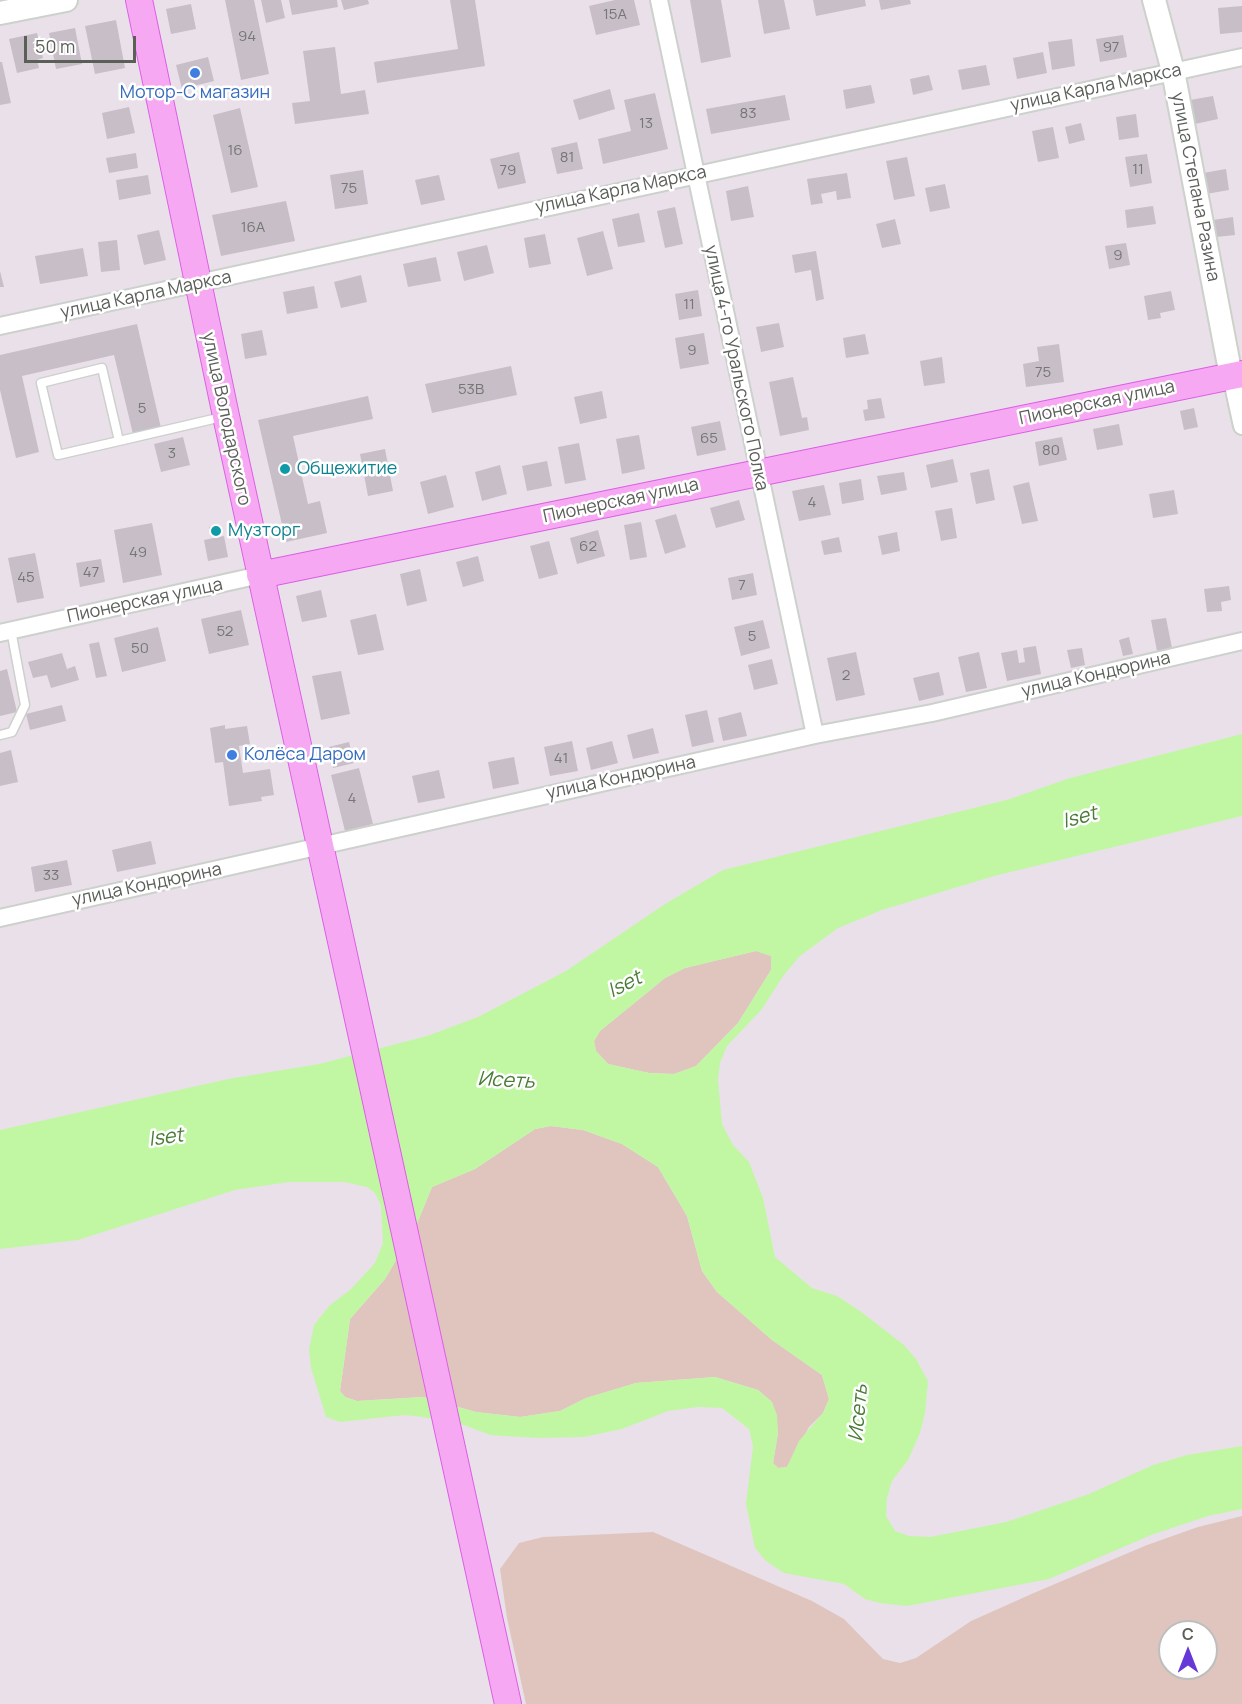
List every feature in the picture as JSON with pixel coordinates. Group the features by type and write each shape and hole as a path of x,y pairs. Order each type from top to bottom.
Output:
{"main road":[{"path":"0,13 66,0"},
{"name":"улица Володарского","path":"139,0 260,575 475,1545 508,1704"},
{"name":"улица Степана Разина","path":"1154,0 1173,71 1237,375"},
{"name":"Пионерская улица","path":"260,575 1237,375"}],"street":[{"name":"улица 4-го Уральского Полка","path":"659,0 815,735"},
{"name":"улица Карла Маркса","path":"0,326 1242,57"},
{"path":"1237,375 1242,426"},
{"name":"Пионерская улица","path":"5,631 260,575"},
{"name":"улица Кондюрина","path":"0,918 320,848 815,735 932,713 1242,641"}],"lane":[{"path":"119,441 102,368 41,382 57,455 226,417"},
{"path":"0,735 12,732 25,705 5,631"}],"shaded area":[{"path":"756,951 771,956 771,970 738,1023 696,1066 674,1074 649,1073 608,1064 596,1051 594,1041 600,1031 665,978 685,968"},
{"path":"551,1126 583,1130 622,1144 658,1167 687,1216 702,1271 717,1292 772,1340 822,1375 829,1399 823,1413 809,1427 787,1467 778,1468 773,1463 778,1433 772,1402 758,1390 715,1377 636,1383 586,1398 560,1411 520,1417 476,1412 423,1397 357,1401 345,1397 340,1391 350,1319 385,1279 416,1226 432,1187 475,1169 535,1129"},
{"path":"1242,1516 1242,1704 526,1704 507,1618 500,1569 519,1543 543,1537 653,1532 812,1601 844,1619 883,1659 900,1663 916,1658 971,1621 1147,1545 1198,1527"}],"water":[{"path":"1242,734 1242,816 994,876 882,910 838,928 800,956 783,976 762,1009 727,1046 720,1063 718,1080 722,1124 733,1145 749,1162 763,1198 775,1257 812,1288 837,1296 904,1345 916,1359 928,1381 925,1413 920,1433 908,1460 892,1481 887,1498 886,1516 895,1531 909,1536 930,1537 1006,1522 1089,1494 1153,1465 1187,1455 1242,1446 1242,1509 1208,1516 1151,1535 1049,1579 907,1606 880,1603 865,1599 844,1584 784,1573 766,1561 755,1548 746,1504 753,1446 749,1429 722,1408 698,1407 668,1411 622,1429 584,1437 537,1438 490,1435 464,1425 405,1415 340,1422 326,1417 311,1368 309,1349 314,1325 329,1306 351,1289 375,1263 383,1243 381,1206 375,1193 367,1187 344,1182 289,1182 235,1190 78,1240 0,1249 0,1130 228,1079 319,1064 427,1036 478,1017 566,971 665,904 723,870 1010,799 1070,778","holes":["756,951 771,956 771,970 738,1023 696,1066 674,1074 649,1073 608,1064 596,1051 594,1041 600,1031 665,978 685,968","551,1126 583,1130 622,1144 658,1167 687,1216 702,1271 717,1292 772,1340 822,1375 829,1399 823,1413 799,1441 787,1467 778,1468 773,1463 778,1433 777,1415 772,1402 758,1390 715,1377 636,1383 586,1398 560,1411 520,1417 476,1412 423,1397 357,1401 345,1397 340,1391 350,1319 385,1279 416,1226 432,1187 475,1169 535,1129"]}],"building":[{"path":"225,0 254,0 269,74 241,80"},
{"path":"261,0 281,0 285,18 266,23"},
{"path":"289,0 337,0 338,7 292,15"},
{"path":"341,0 368,0 369,4 344,10"},
{"path":"450,0 475,0 485,66 377,83 374,62 458,49"},
{"path":"615,0 634,0 640,25 596,35 589,6"},
{"path":"690,0 721,0 731,57 701,63"},
{"path":"758,0 784,0 790,29 764,34"},
{"path":"813,0 865,0 866,6 816,16"},
{"path":"879,0 910,0 911,4 881,10"},
{"path":"191,4 196,29 171,34 166,9"},
{"path":"1242,6 1242,32 1220,34 1218,8"},
{"path":"116,20 125,68 95,74 85,26"},
{"path":"75,28 82,64 56,69 49,33"},
{"path":"37,33 43,58 37,60 39,68 17,73 9,39"},
{"path":"1123,35 1127,57 1100,62 1096,39"},
{"path":"1072,39 1075,66 1052,70 1048,42"},
{"path":"335,47 341,94 365,90 369,114 295,124 292,103 310,101 303,51"},
{"path":"1043,52 1047,73 1017,79 1013,58"},
{"name":"Мотор-С магазин","path":"208,57 214,81 182,89 176,65"},
{"path":"0,62 2,62 11,103 0,105"},
{"path":"986,65 990,85 962,90 958,70"},
{"path":"929,75 933,90 913,95 910,79"},
{"path":"871,85 875,103 846,109 843,90"},
{"path":"610,89 615,109 579,120 573,100"},
{"path":"655,93 668,149 603,164 598,139 631,131 624,100"},
{"path":"785,95 790,120 711,134 706,109"},
{"path":"1213,96 1218,119 1195,124 1190,100"},
{"path":"129,107 135,133 107,139 102,113"},
{"path":"240,108 258,187 231,193 213,115"},
{"path":"1136,114 1139,137 1119,140 1116,117"},
{"path":"1081,123 1085,140 1069,144 1065,127"},
{"path":"1053,127 1059,158 1038,162 1032,131"},
{"path":"577,142 583,169 557,174 551,148"},
{"path":"519,152 526,183 498,189 490,159"},
{"path":"136,153 138,168 109,173 106,158"},
{"path":"1147,154 1152,183 1130,187 1125,157"},
{"path":"907,157 915,196 894,200 886,161"},
{"path":"1226,169 1229,190 1206,194 1203,173"},
{"path":"363,170 368,204 335,209 330,175"},
{"path":"847,173 851,198 837,200 836,191 821,194 823,203 811,205 807,179"},
{"path":"148,175 151,194 119,200 116,180"},
{"path":"439,175 445,200 421,205 415,180"},
{"path":"945,184 950,208 930,212 925,188"},
{"path":"748,186 754,217 731,221 726,191"},
{"path":"286,201 295,241 221,256 212,215"},
{"path":"1153,206 1156,224 1127,228 1125,210"},
{"path":"675,207 683,244 665,248 657,211"},
{"path":"639,213 645,242 618,247 612,219"},
{"path":"1233,217 1235,235 1216,237 1213,220"},
{"path":"895,219 901,244 882,248 876,224"},
{"path":"159,230 166,260 144,265 137,235"},
{"path":"603,231 613,269 587,276 577,238"},
{"path":"545,234 551,264 529,268 524,238"},
{"path":"117,240 120,270 101,272 98,242"},
{"path":"1126,243 1130,265 1109,269 1105,246"},
{"path":"487,245 494,273 464,281 457,252"},
{"path":"83,248 88,276 40,284 35,256"},
{"path":"816,251 824,299 816,301 811,270 795,273 792,255"},
{"path":"436,257 441,281 408,287 403,264"},
{"path":"0,271 4,287 0,287"},
{"path":"361,275 367,302 341,308 334,282"},
{"path":"314,286 318,308 287,314 283,292"},
{"path":"698,290 702,316 679,320 675,294"},
{"path":"1171,291 1175,310 1160,313 1161,318 1148,320 1144,296"},
{"path":"779,323 784,347 761,352 756,327"},
{"path":"137,324 161,428 133,434 114,355 22,376 39,452 16,458 0,390 0,355"},
{"path":"262,330 267,355 245,359 241,334"},
{"path":"704,333 709,364 680,369 675,338"},
{"path":"865,334 869,354 846,358 843,338"},
{"path":"1059,344 1064,382 1026,387 1023,364 1039,361 1037,347"},
{"path":"942,357 945,383 924,386 920,361"},
{"path":"511,366 517,395 432,413 425,384"},
{"path":"793,377 802,418 807,417 809,430 780,436 769,382"},
{"path":"602,391 607,418 580,424 574,397"},
{"name":"Общежитие","path":"368,396 373,419 293,436 308,504 320,501 327,533 286,542 258,420"},
{"path":"881,398 885,418 865,421 863,410 868,409 867,400"},
{"path":"1194,408 1198,427 1184,430 1180,411"},
{"path":"720,421 726,450 697,456 691,427"},
{"path":"1119,424 1123,445 1097,450 1093,429"},
{"path":"639,435 645,469 622,474 616,439"},
{"path":"183,437 190,465 161,472 154,444"},
{"path":"1062,437 1067,460 1039,466 1035,442"},
{"path":"579,443 586,480 565,484 558,447"},
{"path":"385,449 393,491 368,496 360,454"},
{"path":"953,459 958,482 931,488 926,465"},
{"path":"547,461 552,486 527,491 522,466"},
{"path":"500,465 507,494 482,501 475,472"},
{"path":"989,469 995,500 976,504 970,473"},
{"path":"904,472 907,490 881,495 877,476"},
{"path":"446,475 454,507 428,514 420,482"},
{"path":"861,479 864,500 842,504 839,483"},
{"path":"1029,482 1038,521 1022,524 1013,486"},
{"path":"824,485 831,515 799,521 792,491"},
{"path":"1174,490 1178,514 1153,518 1149,494"},
{"path":"739,500 745,520 716,528 710,508"},
{"path":"952,508 957,538 941,541 935,511"},
{"path":"676,514 686,547 665,554 655,520"},
{"path":"641,522 647,557 630,560 624,525"},
{"path":"152,523 162,575 123,583 114,530"},
{"name":"Музторг","path":"220,525 222,534 211,536 209,527"},
{"path":"598,530 605,556 577,564 570,538"},
{"path":"897,532 900,551 882,555 878,536"},
{"path":"224,536 228,557 208,561 204,540"},
{"path":"839,537 842,552 824,555 821,541"},
{"path":"549,541 558,574 539,579 530,546"},
{"path":"35,553 44,598 17,603 8,558"},
{"path":"478,556 484,581 463,587 456,562"},
{"path":"101,559 105,582 80,587 76,563"},
{"path":"420,569 427,601 407,606 400,574"},
{"path":"753,573 757,595 732,600 728,578"},
{"path":"1229,586 1231,600 1221,602 1222,611 1207,612 1204,589"},
{"path":"321,590 327,617 302,622 296,596"},
{"path":"241,610 249,645 209,654 201,619"},
{"path":"376,614 384,650 358,655 350,620"},
{"path":"1166,618 1172,648 1157,651 1151,620"},
{"path":"763,620 770,648 741,656 734,627"},
{"path":"158,627 166,661 122,672 114,638"},
{"path":"1129,637 1133,654 1123,656 1119,640"},
{"path":"99,642 107,676 96,678 89,644"},
{"path":"1036,646 1041,674 1007,681 1001,653 1017,650 1019,663 1025,662 1023,648"},
{"path":"1082,648 1085,665 1071,668 1067,650"},
{"path":"856,652 865,695 836,701 827,658"},
{"path":"979,652 987,688 966,692 958,657"},
{"path":"62,653 67,669 75,666 79,680 51,688 47,675 33,678 28,662"},
{"path":"772,659 778,684 754,690 748,665"},
{"path":"7,669 17,712 0,716 0,671"},
{"path":"341,671 350,714 321,720 312,676"},
{"path":"939,672 944,695 919,701 913,678"},
{"path":"62,705 66,721 30,730 26,714"},
{"path":"707,710 714,742 692,747 685,715"},
{"path":"741,712 747,736 723,741 718,718"},
{"path":"225,725 225,729 247,726 250,744 239,746 243,773 270,769 274,795 261,797 262,801 229,806 223,762 215,763 210,728"},
{"path":"653,728 659,753 633,759 627,735"},
{"path":"572,741 578,771 550,776 544,747"},
{"path":"612,741 618,763 591,770 586,748"},
{"path":"349,742 354,763 333,768 329,747"},
{"path":"11,750 18,782 0,786 0,753"},
{"path":"514,757 519,784 493,789 488,762"},
{"path":"359,768 373,824 345,831 331,775"},
{"path":"439,770 445,798 418,803 412,776"},
{"path":"151,841 156,864 117,872 112,850"},
{"path":"67,860 72,885 35,892 31,867"}],"place":[{"name":"Мотор-С магазин","path":"195,73"},
{"name":"Общежитие","path":"285,469"},
{"name":"Музторг","path":"216,531"},
{"name":"Колёса Даром","path":"232,755"}],"water label":[{"name":"Iset","path":"1080,818"},
{"name":"Iset","path":"625,985"},
{"name":"Исеть","path":"506,1081"},
{"name":"Iset","path":"166,1138"},
{"name":"Исеть","path":"859,1413"}]}
